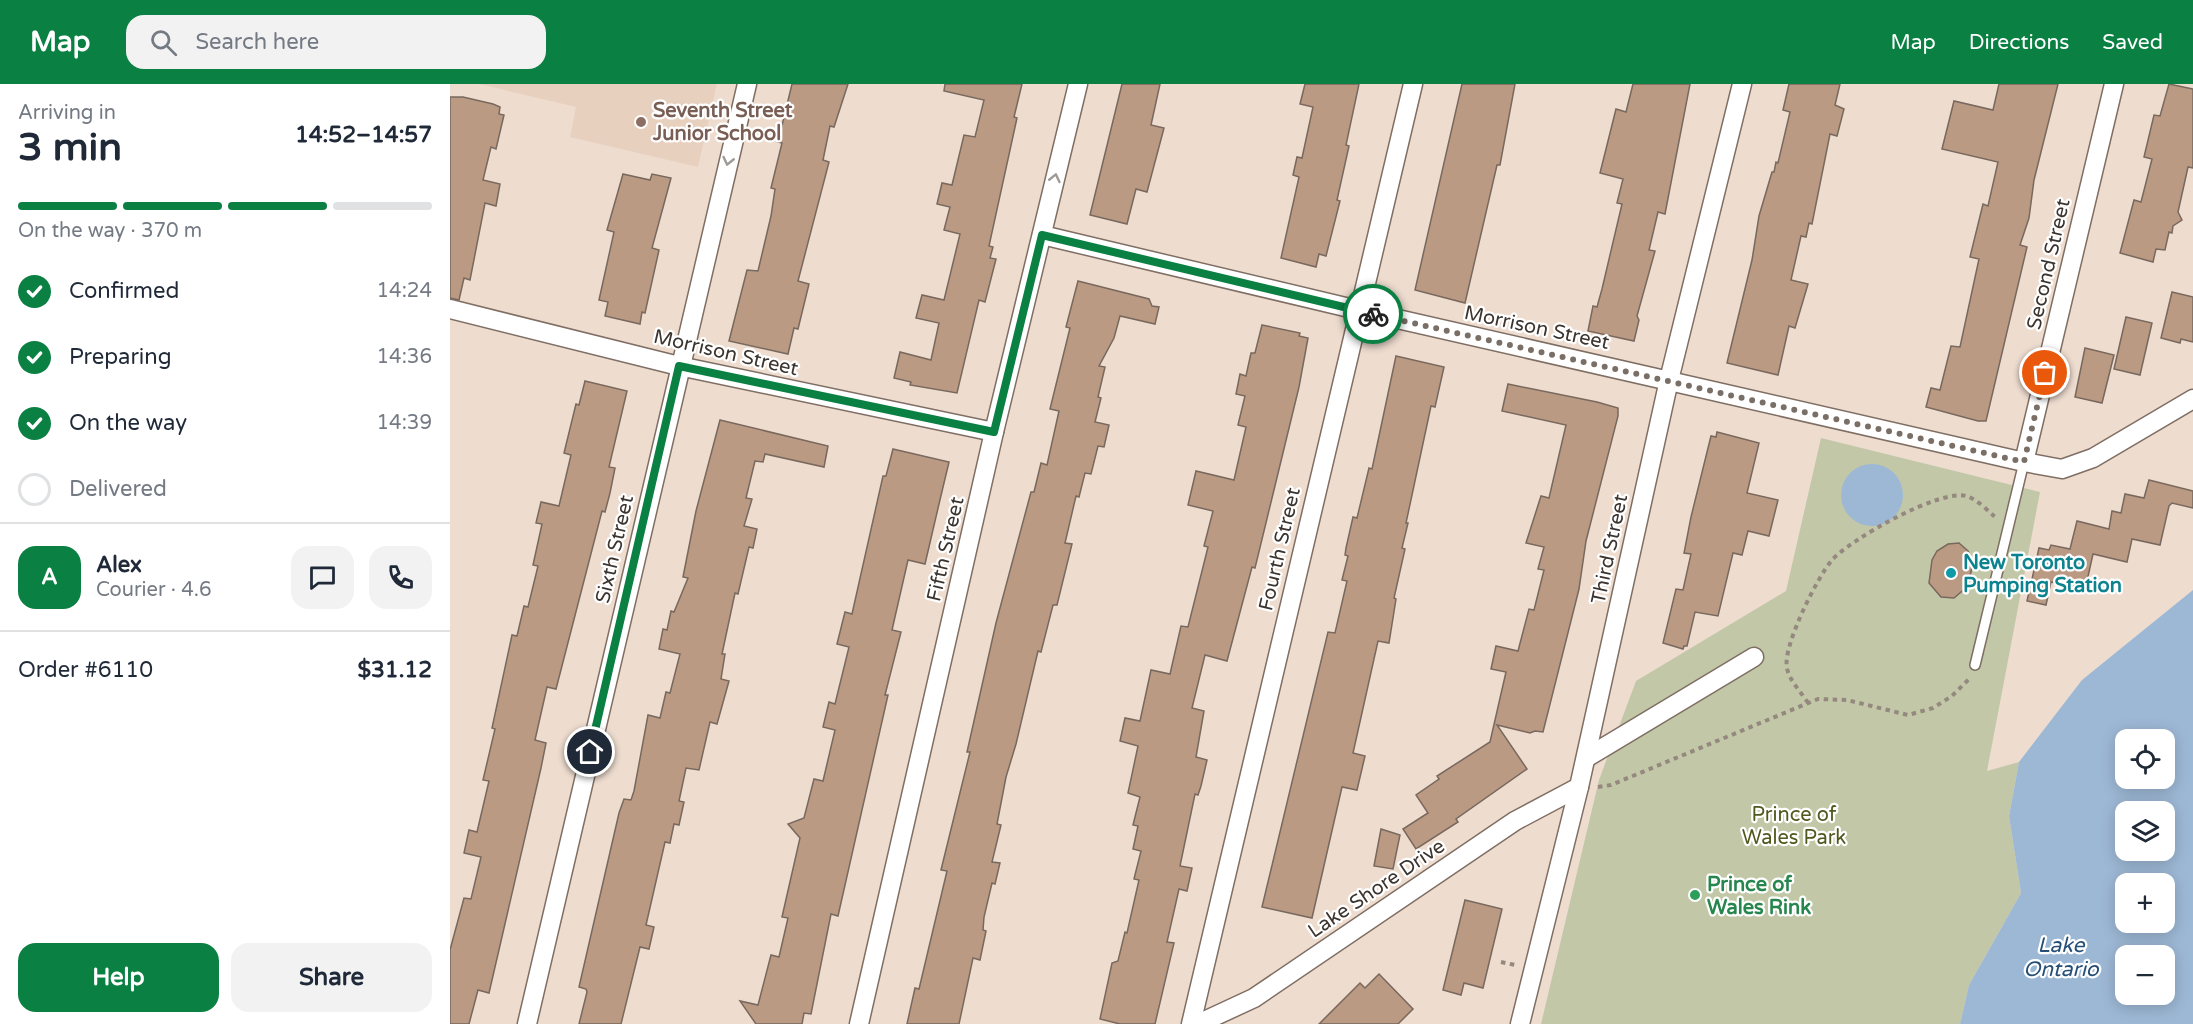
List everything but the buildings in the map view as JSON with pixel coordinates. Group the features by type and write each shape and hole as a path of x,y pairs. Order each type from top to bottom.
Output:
{"street":[{"name":"Sixth Street","path":"527,1024 679,366 747,84"},
{"name":"Fifth Street","path":"859,1024 994,432 1078,84"},
{"name":"Fourth Street","path":"1191,1024 1413,84"},
{"name":"Third Street","path":"1520,1024 1586,758 1669,380 1742,84"},
{"name":"Second Street","path":"2024,462 2114,84"},
{"name":"Morrison Street","path":"1042,235 1358,310 2024,462"},
{"name":"Morrison Street","path":"450,309 679,366 994,432"},
{"path":"2024,462 2062,469 2085,461 2193,399"},
{"path":"1586,758 1754,657"},
{"name":"Lake Shore Drive","path":"1198,1024 1254,998 1515,821 1579,787"}],"lane":[{"name":"Second Street","path":"1975,665 2024,462"}],"path":[{"path":"1808,703 1787,669 1788,650 1823,574 1840,553 1906,512 1928,502 1954,495 1968,496 2009,530"},
{"path":"1599,787 1818,699 1847,700 1908,715 1933,708 1952,696 1970,678 1975,665"}],"shaded area":[{"name":"Seventh Street Junior School","path":"479,84 717,84 698,167 570,137 576,107"}],"green space":[{"name":"Prince of Wales Park","path":"1821,438 2040,492 1987,771 2019,762 2009,816 2021,893 1969,985 1960,1024 1541,1024 1599,780 1636,681 1786,591"}],"water":[{"path":"1872,464 1894,473 1903,495 1894,517 1872,526 1850,517 1841,495 1850,473"},
{"name":"Lake Ontario","path":"2193,590 2193,1024 1960,1024 1969,985 2021,893 2009,816 2019,762 2082,680"}],"way so far":[{"path":"1373,314 1655,376 2024,462 2045,373"}],"place":[{"name":"Seventh Street Junior School","path":"641,122"},
{"name":"New Toronto Pumping Station","path":"1951,573"},
{"name":"Prince of Wales Rink","path":"1695,895"}],"route":[{"path":"590,752 679,366 994,432 1042,235 1373,314"}]}
